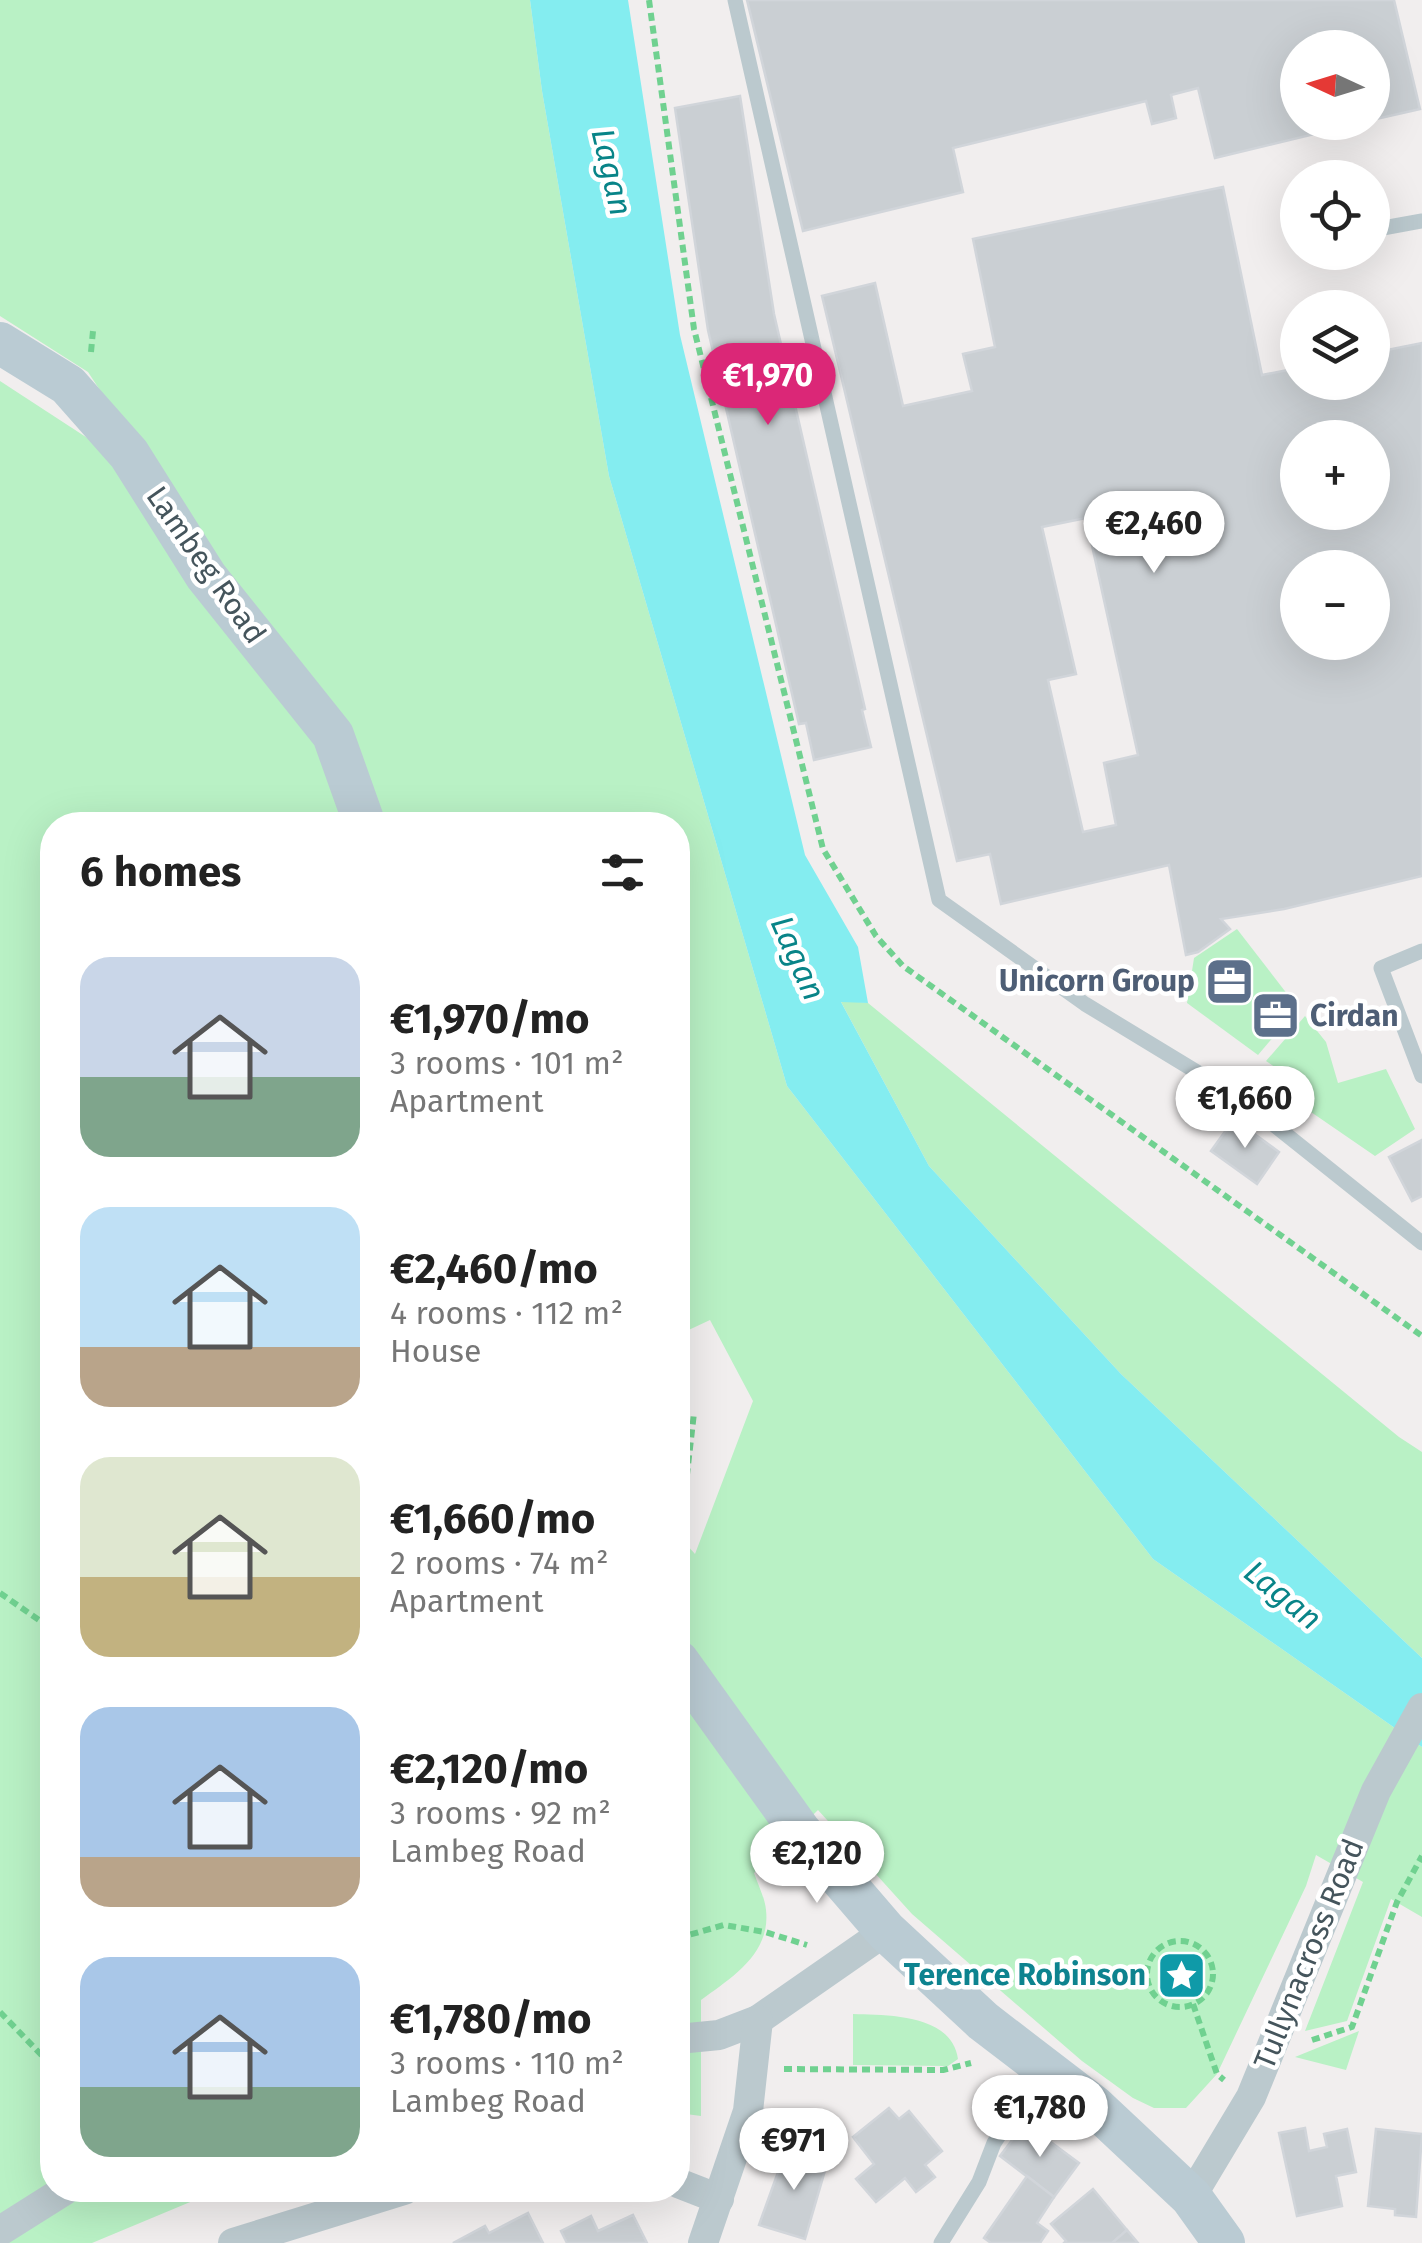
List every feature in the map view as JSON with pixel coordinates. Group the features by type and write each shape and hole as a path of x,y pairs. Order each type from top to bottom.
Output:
{"main road":[{"name":"Lambeg Road","path":"0,342 68,385 129,454 206,576 333,735 361,812"},
{"path":"690,1678 800,1831 886,1931 982,2021 1095,2108 1192,2197 1224,2243"}],"street":[{"name":"Tullynacross Road","path":"1192,2197 1251,2096 1376,1791 1422,1708"},
{"path":"690,2039 719,2035 758,2020 886,1931"},
{"path":"703,2243 748,2111 758,2020"},
{"path":"690,2188 719,2199"},
{"path":"0,2231 46,2202"},
{"path":"233,2243 365,2202"}],"lane":[{"path":"736,0 938,900 1085,1004 1243,1100 1422,1242"},
{"path":"1390,226 1422,220"},
{"path":"1422,951 1381,968 1422,1076"},
{"path":"942,2243 979,2182 1032,2058"}],"path":[{"path":"690,1448 694,1413"},
{"path":"0,1593 40,1621"},
{"path":"1268,2054 1352,2027 1397,1902 1422,1856"},
{"path":"690,1935 724,1925 765,1932 848,1958"},
{"path":"1165,1944 1196,1945 1210,1960 1208,1990 1193,2004 1170,2006 1153,1992 1148,1982 1150,1960 1165,1944"},
{"path":"1193,2004 1216,2074 1251,2096"},
{"path":"0,2012 40,2054"},
{"path":"752,2070 943,2070 1032,2058"}],"green space":[{"path":"0,0 530,0 542,91 609,476 787,1086 1153,1559 1422,1747 1422,1917 1391,1899 1347,2021 1305,2031 1363,1882 1316,1855 1306,1886 1217,2074 1186,2108 1154,2108 1133,2098 1082,2061 912,1914 818,1810 754,1873 763,1896 766,1926 747,1963 701,2000 701,2116 690,2115 690,1548 695,1554 753,1401 710,1320 690,1329 690,812 40,812 40,2202 190,2202 92,2243 0,2243 0,381 115,456 132,439 88,372 0,316"},
{"path":"1237,929 1298,1008 1258,1055 1187,1003 1194,958"},
{"path":"840,1000 868,1003 1422,1452 1422,1658 1121,1374 929,1166"},
{"path":"1305,1016 1326,1042 1338,1083 1386,1069 1415,1129 1375,1156 1276,1088 1285,1074 1266,1061"},
{"path":"853,2014 900,2017 931,2025 953,2044 958,2059 948,2066 853,2065"},
{"path":"1359,2031 1346,2070 1295,2057"}],"water":[{"name":"Lagan","path":"530,0 628,0 680,335 805,855 858,947 868,1003 841,1002 929,1166 1121,1374 1422,1658 1422,1747 1153,1559 787,1086 609,476 542,91"}],"building":[{"path":"747,0 1394,0 1420,109 1390,116 1390,30 1280,30 1280,140 1290,140 1215,158 1198,88 1171,95 1176,118 1152,124 1146,101 953,148 963,192 803,231"},
{"path":"740,96 774,314 871,747 814,760 806,723 799,724 708,330 675,108"},
{"path":"1223,187 1262,375 1280,372 1280,400 1390,400 1390,349 1422,343 1422,876 1284,909 1221,919 1230,929 1198,952 1186,955 1169,865 1001,904 990,854 957,861 822,296 875,283 903,406 972,391 963,354 995,347 973,239","holes":["1086,518 1138,755 1104,763 1116,825 1083,832 1048,680 1076,674 1042,527"]},
{"path":"1234,1119 1279,1152 1257,1184 1211,1151"},
{"path":"1422,1140 1422,1196 1412,1201 1389,1157"},
{"path":"889,2108 899,2119 909,2111 942,2151 925,2165 935,2177 916,2192 905,2178 876,2202 856,2179 874,2164 853,2137"},
{"path":"1025,2123 1079,2163 1054,2197 1000,2156"},
{"path":"1305,2128 1309,2151 1327,2147 1324,2134 1347,2129 1356,2172 1336,2176 1342,2206 1297,2216 1279,2133"},
{"path":"1376,2129 1422,2134 1416,2217 1395,2215 1395,2209 1368,2206"},
{"path":"787,2147 828,2160 805,2239 759,2225"},
{"path":"1027,2176 1054,2197 1037,2223 1048,2231 1040,2243 991,2243 984,2238"},
{"path":"1093,2189 1127,2230 1112,2243 1064,2243 1051,2224"},
{"path":"528,2213 543,2243 453,2243 485,2226 489,2233"},
{"path":"633,2215 647,2243 567,2243 561,2231 591,2216 598,2231"},
{"path":"1127,2230 1138,2243 1112,2243"}],"place":[{"name":"Unicorn Group","path":"1230,981"},
{"name":"Cirdan","path":"1275,1016"},
{"name":"Terence Robinson","path":"1181,1975"}]}
